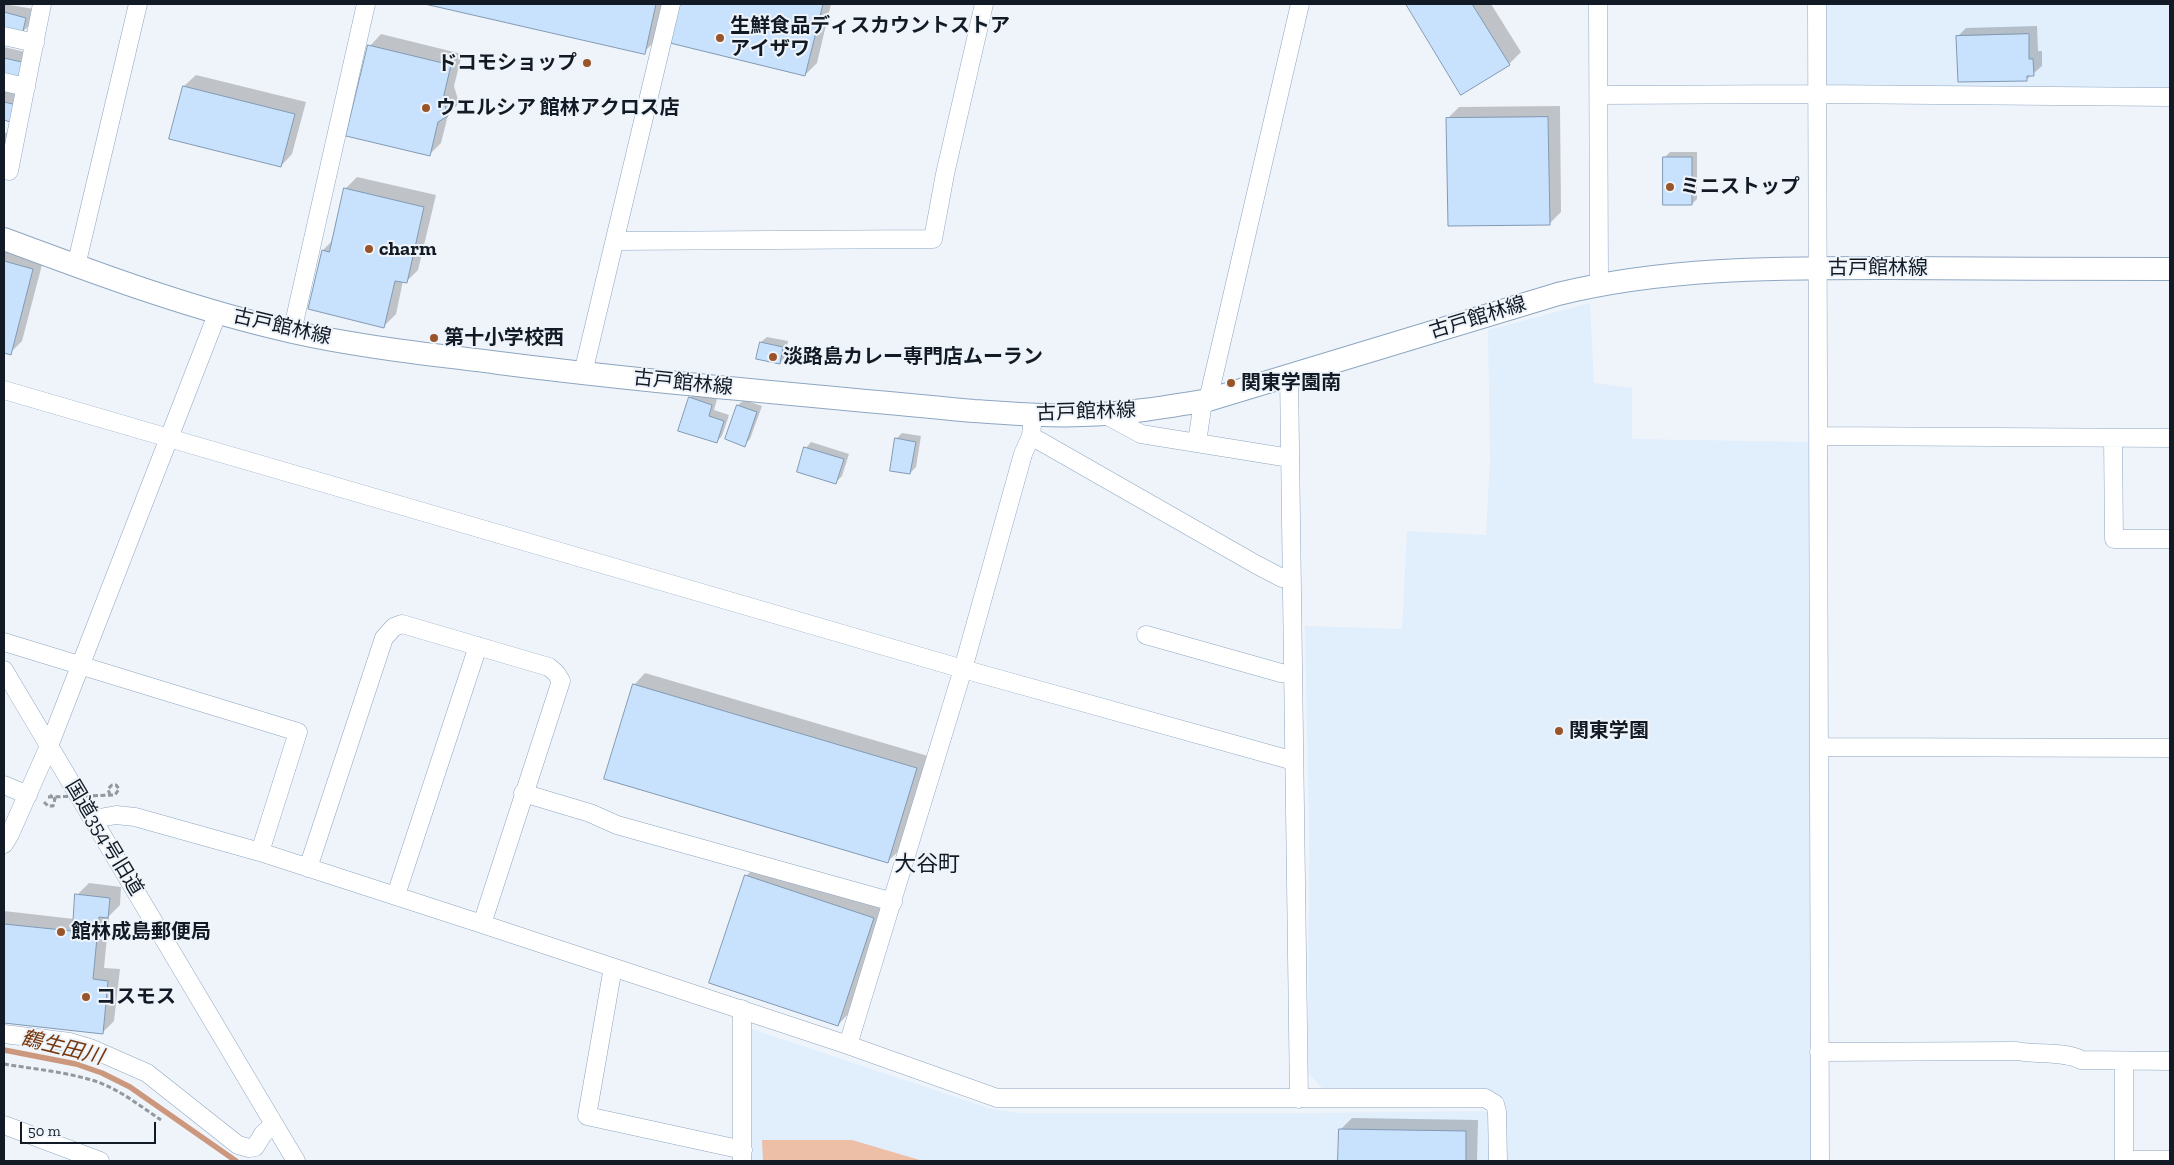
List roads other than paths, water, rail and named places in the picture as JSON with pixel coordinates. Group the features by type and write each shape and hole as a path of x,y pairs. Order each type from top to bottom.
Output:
{"main road":[{"name":"古戸館林線","path":"4,239 76,266 218,312 292,332 347,342 583,373 974,411 1032,425 1208,400 1558,294 1599,284 1640,278 1709,272 1818,268 2170,269"}],"street":[{"path":"4,170 9,171 11,127 26,87 42,4"},
{"path":"76,266 138,4"},
{"path":"292,332 366,4"},
{"path":"583,373 671,4"},
{"path":"615,241 933,239 945,174 984,4"},
{"path":"1198,443 1202,408 1208,400 1300,4"},
{"path":"1598,4 1599,284"},
{"path":"1817,4 1820,1161"},
{"path":"4,36 35,43"},
{"path":"4,82 26,87"},
{"path":"1599,95 1817,94 2170,97"},
{"path":"4,844 49,746 218,312"},
{"path":"1289,375 1299,1099"},
{"path":"4,390 963,669 1294,761"},
{"path":"1104,414 1140,434 1290,458"},
{"path":"848,1045 963,669 1032,425 1257,565 1282,578 1292,578"},
{"path":"1818,436 2170,438"},
{"path":"2113,438 2114,539 2170,538"},
{"path":"308,868 384,638 394,627 402,624 549,667 556,673 560,681 482,924"},
{"path":"1146,635 1281,673 1293,674"},
{"path":"4,642 298,732 260,852"},
{"path":"396,895 478,646"},
{"name":"国道354号旧道","path":"4,670 296,1161"},
{"path":"1819,747 2170,748"},
{"path":"4,786 28,795"},
{"path":"523,793 590,812 617,825 893,902"},
{"path":"94,819 116,815 135,817 260,852 742,1009 997,1098 1485,1098 1495,1104 1497,1112 1498,1161"},
{"path":"613,967 587,1116 743,1155 742,1009"},
{"path":"4,1034 70,1042 90,1048 147,1073 238,1145 248,1148 255,1147 263,1134 274,1124"},
{"path":"1819,1052 2017,1051 2073,1056 2081,1060 2170,1061"},
{"path":"2124,1061 2124,1161 2170,1160"},
{"path":"4,1125 100,1161"}],"waterway":[{"name":"鶴生田川","path":"4,1050 76,1064 102,1073 130,1087 236,1161"}],"place":[{"name":"生鮮食品ディスカウントストア アイザワ","path":"720,38"},
{"name":"ドコモショップ","path":"587,63"},
{"name":"ウエルシア 館林アクロス店","path":"426,108"},
{"name":"ミニストップ","path":"1670,187"},
{"name":"charm","path":"369,249"},
{"name":"第十小学校西","path":"434,338"},
{"name":"淡路島カレー専門店ムーラン","path":"773,357"},
{"name":"関東学園南","path":"1231,383"},
{"name":"関東学園","path":"1559,731"},
{"name":"館林成島郵便局","path":"61,932"},
{"name":"コスモス","path":"86,997"}],"district":[{"name":"大谷町","path":"927,865"}]}
